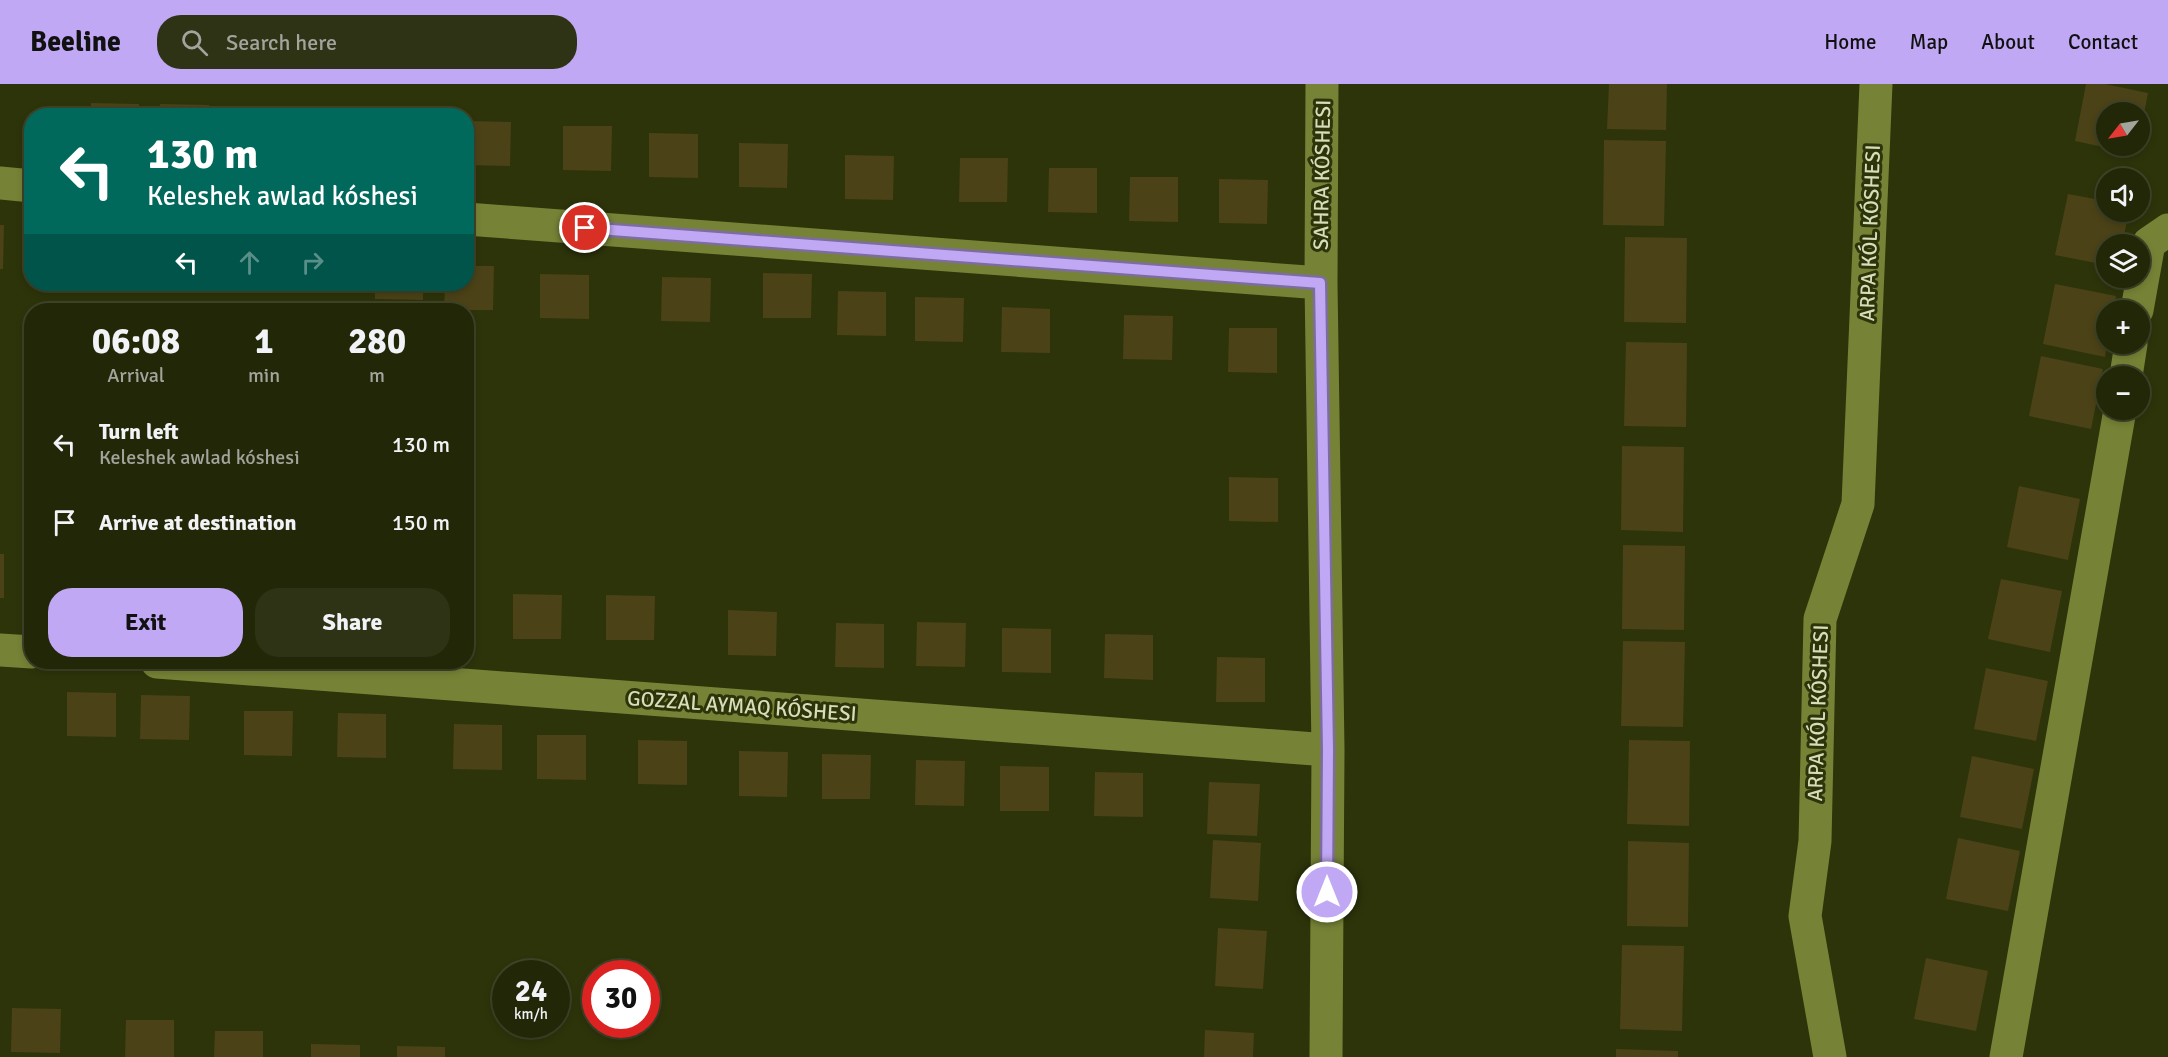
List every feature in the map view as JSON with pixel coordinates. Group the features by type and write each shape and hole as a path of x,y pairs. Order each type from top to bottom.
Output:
{"street":[{"name":"SAHRA KÓSHESI","path":"1322,84 1320,283 1328,750 1326,1057"},
{"name":"ARPA KÓL KÓSHESI","path":"1830,1057 1805,916 1815,841 1820,619 1858,504 1876,84"},
{"path":"0,183 24,185"},
{"path":"474,220 1320,283"},
{"path":"2139,300 2149,243 2168,230"},
{"path":"2006,1057 2118,420"},
{"path":"0,650 24,652"},
{"name":"GOZZAL AYMAQ KÓSHESI","path":"250,669 1328,750"}],"building":[{"path":"1609,84 1667,84 1666,130 1607,129"},
{"path":"2086,84 2105,84 2148,93 2146,102 2096,102 2096,145 2075,141"},
{"path":"91,103 139,104 139,108 91,108"},
{"path":"160,104 209,105 209,108 160,108"},
{"path":"474,121 511,122 510,166 474,165"},
{"path":"563,126 612,126 611,171 563,170"},
{"path":"649,133 698,134 698,178 649,177"},
{"path":"1604,140 1666,141 1664,226 1603,225"},
{"path":"739,143 788,144 787,188 739,187"},
{"path":"845,155 894,156 893,200 845,199"},
{"path":"960,158 1008,158 1007,202 959,202"},
{"path":"1049,168 1097,168 1097,213 1048,212"},
{"path":"1130,177 1178,177 1178,222 1129,221"},
{"path":"1219,179 1268,180 1267,224 1219,223"},
{"path":"2068,194 2096,199 2096,222 2127,222 2124,234 2096,234 2096,263 2055,255"},
{"path":"0,225 4,225 3,269 0,269"},
{"path":"1625,237 1687,238 1686,323 1624,322"},
{"path":"474,266 494,266 493,310 474,310 474,303 444,303 445,291 474,291"},
{"path":"763,273 812,274 811,318 763,318"},
{"path":"540,274 589,275 589,319 540,318"},
{"path":"662,277 711,278 710,322 661,321"},
{"path":"2055,284 2116,296 2115,300 2096,300 2096,354 2105,354 2105,357 2043,344"},
{"path":"375,291 423,291 423,300 375,299"},
{"path":"838,291 886,292 886,336 837,335"},
{"path":"915,297 964,298 963,342 915,341"},
{"path":"1002,307 1050,309 1050,353 1001,352"},
{"path":"1124,315 1173,316 1172,360 1123,359"},
{"path":"1229,328 1277,328 1277,373 1228,372"},
{"path":"1626,342 1687,343 1686,427 1624,426"},
{"path":"2041,356 2096,368 2096,404 2091,429 2029,416"},
{"path":"1622,446 1684,447 1683,532 1621,530"},
{"path":"1229,477 1278,478 1278,522 1229,521"},
{"path":"2019,486 2080,499 2068,560 2007,547"},
{"path":"1623,545 1685,546 1684,630 1622,629"},
{"path":"0,554 4,554 4,598 0,598"},
{"path":"2001,579 2062,591 2050,652 1988,639"},
{"path":"513,594 562,595 561,639 513,639"},
{"path":"606,595 655,596 654,640 606,640"},
{"path":"728,610 777,612 776,656 728,655"},
{"path":"917,622 966,623 965,667 916,666"},
{"path":"836,623 884,624 884,668 835,667"},
{"path":"1002,628 1051,629 1051,673 1002,672"},
{"path":"1105,634 1153,635 1153,680 1104,678"},
{"path":"1623,641 1685,642 1683,727 1621,726"},
{"path":"1217,657 1265,658 1265,702 1216,702"},
{"path":"1986,668 2048,681 2036,741 1974,729"},
{"path":"67,692 116,693 116,737 67,736"},
{"path":"141,695 190,696 189,740 140,739"},
{"path":"244,711 293,711 292,756 244,755"},
{"path":"338,713 386,714 386,758 337,757"},
{"path":"454,724 502,725 502,770 453,769"},
{"path":"537,735 586,735 586,780 537,779"},
{"path":"638,740 687,741 687,785 638,784"},
{"path":"1629,740 1690,741 1689,826 1627,824"},
{"path":"739,751 788,752 787,797 739,796"},
{"path":"822,754 871,755 870,799 822,799"},
{"path":"1972,756 2034,769 2022,829 1960,817"},
{"path":"916,760 965,761 964,806 915,805"},
{"path":"1000,766 1049,767 1049,811 1000,811"},
{"path":"1095,772 1143,773 1143,817 1094,816"},
{"path":"1209,782 1260,784 1257,836 1207,834"},
{"path":"1958,838 2020,851 2008,911 1946,899"},
{"path":"1213,840 1261,843 1258,901 1210,898"},
{"path":"1628,841 1689,843 1688,927 1627,926"},
{"path":"1218,928 1267,931 1263,989 1215,986"},
{"path":"1622,945 1684,946 1682,1031 1620,1029"},
{"path":"1926,958 1988,971 1976,1031 1914,1019"},
{"path":"12,1008 61,1009 60,1053 11,1052"},
{"path":"126,1020 174,1020 174,1057 125,1057"},
{"path":"1205,1030 1254,1033 1253,1057 1204,1057"},
{"path":"215,1031 263,1031 263,1057 214,1057"},
{"path":"311,1044 360,1045 360,1057 311,1057"},
{"path":"397,1046 445,1047 445,1057 397,1057"},
{"path":"1616,1049 1678,1051 1678,1057 1616,1057"}],"route":[{"path":"585,228 1320,283 1328,750 1327,892"}]}
